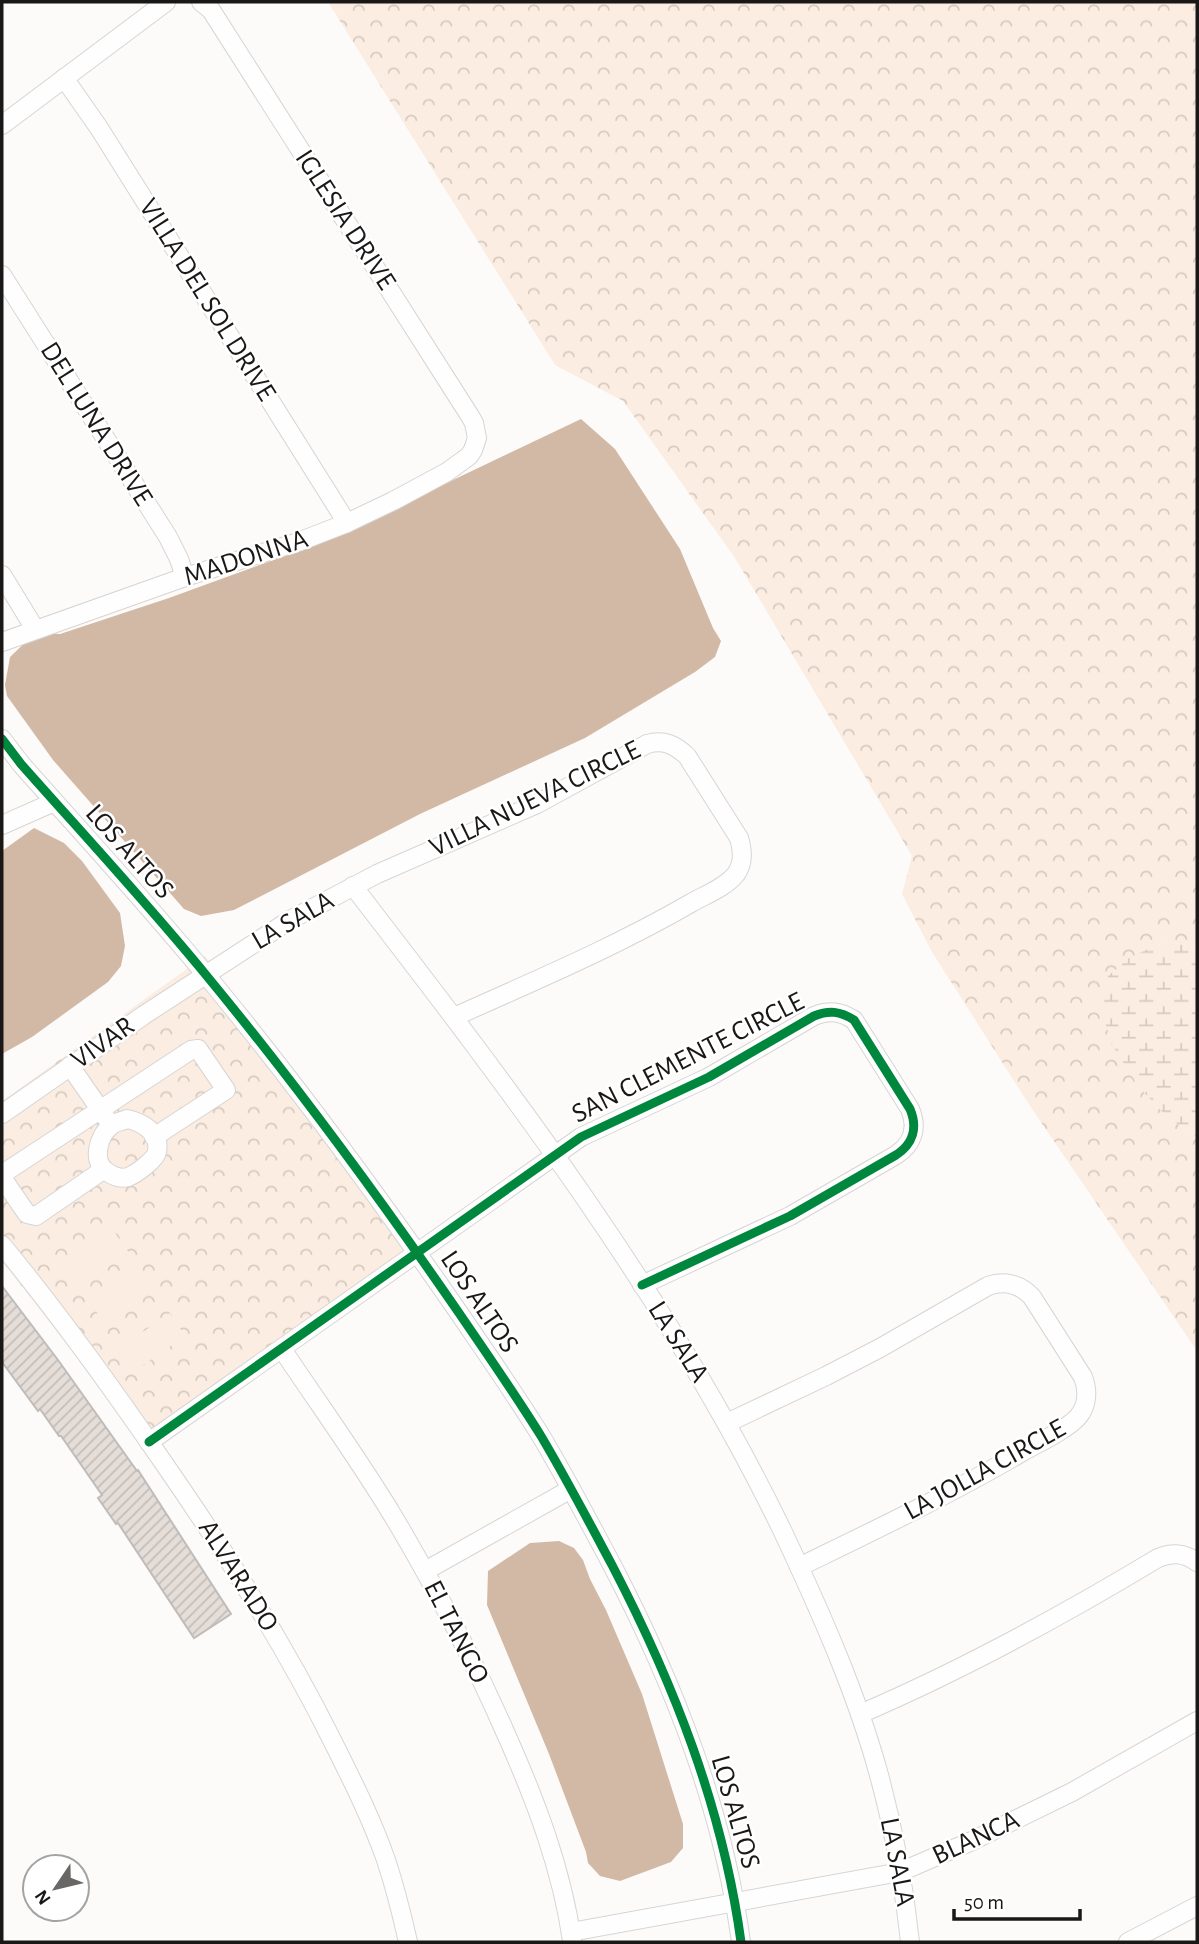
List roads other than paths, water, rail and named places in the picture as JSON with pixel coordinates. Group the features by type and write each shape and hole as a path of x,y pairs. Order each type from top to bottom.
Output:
{"street":[{"path":"2,125 166,2"},
{"name":"IGLESIA DRIVE","path":"201,2 211,10 470,416 476,430 475,445"},
{"name":"VILLA DEL SOL DRIVE","path":"64,78 99,128 347,523"},
{"name":"DEL LUNA DRIVE","path":"2,275 168,537 185,577"},
{"name":"MADONNA","path":"2,642 347,523 447,472 469,456 475,445"},
{"path":"2,575 35,629"},
{"name":"LOS ALTOS","path":"2,739 205,974 311,1107 418,1253 516,1397 571,1489 635,1610 680,1712 701,1768 718,1826 736,1902 741,1942"},
{"name":"VILLA NUEVA CIRCLE","path":"353,886 537,804 647,744 666,743 680,749 687,757 739,838 743,854 736,874 665,918 599,952 454,1017"},
{"path":"2,825 54,802"},
{"name":"LA SALA","path":"205,974 290,920 353,886 454,1017 610,1233 727,1423 799,1567 831,1638 860,1714 878,1773 900,1872 910,1942"},
{"name":"VIVAR","path":"2,1114 205,974"},
{"name":"SAN CLEMENTE CIRCLE","path":"149,1442 594,1130 709,1077 822,1013 839,1012 854,1020 910,1109 914,1131 910,1143 896,1155 790,1216 642,1285"},
{"path":"103,1170 36,1216 27,1214 3,1179 7,1171 106,1117 191,1050 198,1049 226,1090 154,1137"},
{"path":"70,1066 106,1117 140,1122 151,1131 157,1143 157,1154 127,1177 114,1177 103,1170 98,1159 99,1142 106,1117"},
{"name":"ALVARADO","path":"2,1245 92,1362 149,1442 242,1580 280,1642 319,1714 367,1813 385,1859 408,1942"},
{"name":"LA JOLLA CIRCLE","path":"727,1423 826,1376 988,1286 999,1283 1016,1285 1027,1291 1083,1377 1087,1391 1085,1405 1078,1417 1068,1425 1001,1465 909,1514 799,1567"},
{"name":"EL TANGO","path":"282,1349 367,1475 425,1571 486,1688 524,1774 545,1832 571,1937"},
{"path":"425,1571 571,1489"},
{"path":"860,1714 972,1663 1158,1558 1179,1554 1197,1562"},
{"name":"BLANCA","path":"571,1937 736,1902 900,1872 972,1841 1072,1792 1197,1721"},
{"path":"1128,1942 1197,1906"}]}
